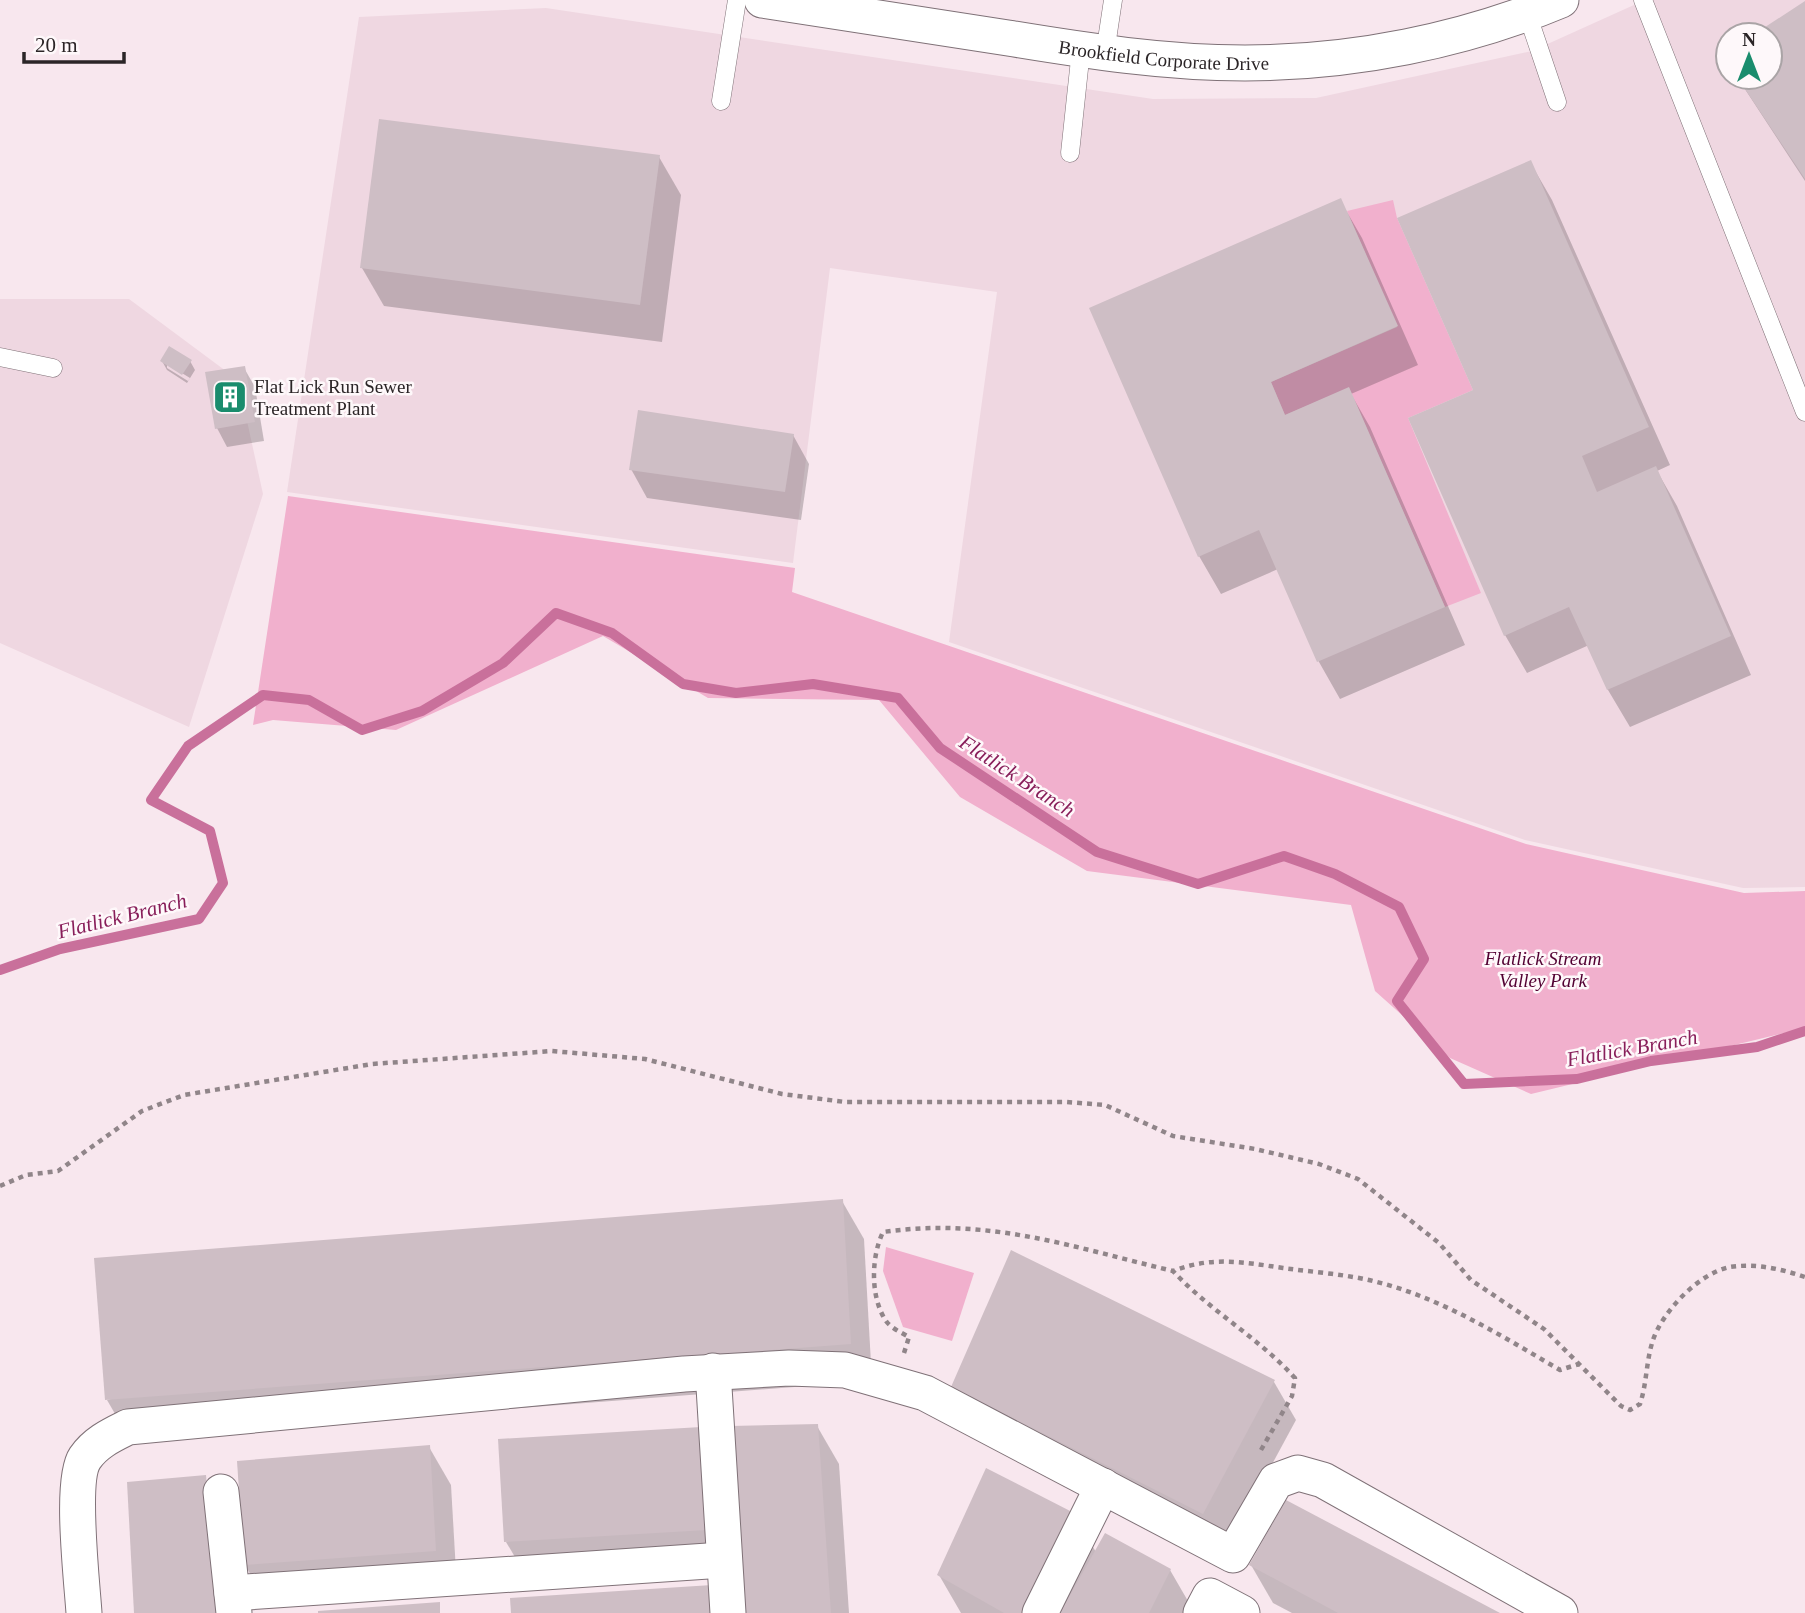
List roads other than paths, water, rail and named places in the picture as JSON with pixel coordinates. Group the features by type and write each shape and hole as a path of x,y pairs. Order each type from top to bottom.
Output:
{"street":[{"name":"Brookfield Corporate Drive","path":"762,0 1093,51 1185,61 1307,60 1428,41 1525,6 1561,0"},
{"path":"84,1613 78,1490 84,1460 101,1441 128,1427 713,1371 789,1368 845,1370 925,1393 1233,1555"},
{"path":"713,1371 728,1613"},
{"path":"1242,1613 1206,1604 1276,1481 1297,1473 1323,1480 1560,1613"},
{"path":"1040,1613 1103,1486"},
{"path":"221,1492 233,1603 723,1560"}],"lane":[{"path":"721,101 737,0"},
{"path":"1070,153 1093,51 1113,0"},
{"path":"1643,0 1805,412"},
{"path":"1525,6 1557,102"},
{"path":"0,357 52,368"}],"waterway":[{"name":"Flatlick Branch","path":"0,970 60,949 199,919 223,883 210,831 151,800 188,746 263,695 309,700 362,730 422,711 503,663 556,613 612,633 683,684 736,693 813,684 898,698 940,748 1097,852 1198,884 1284,856 1335,874 1399,907 1424,959 1397,1001 1464,1084 1577,1079 1651,1061 1757,1047 1805,1031"}],"place":[{"name":"Flat Lick Run Sewer Treatment Plant","path":"230,397"}],"park label":[{"name":"Flatlick Stream Valley Park","path":"1543,969"}]}
